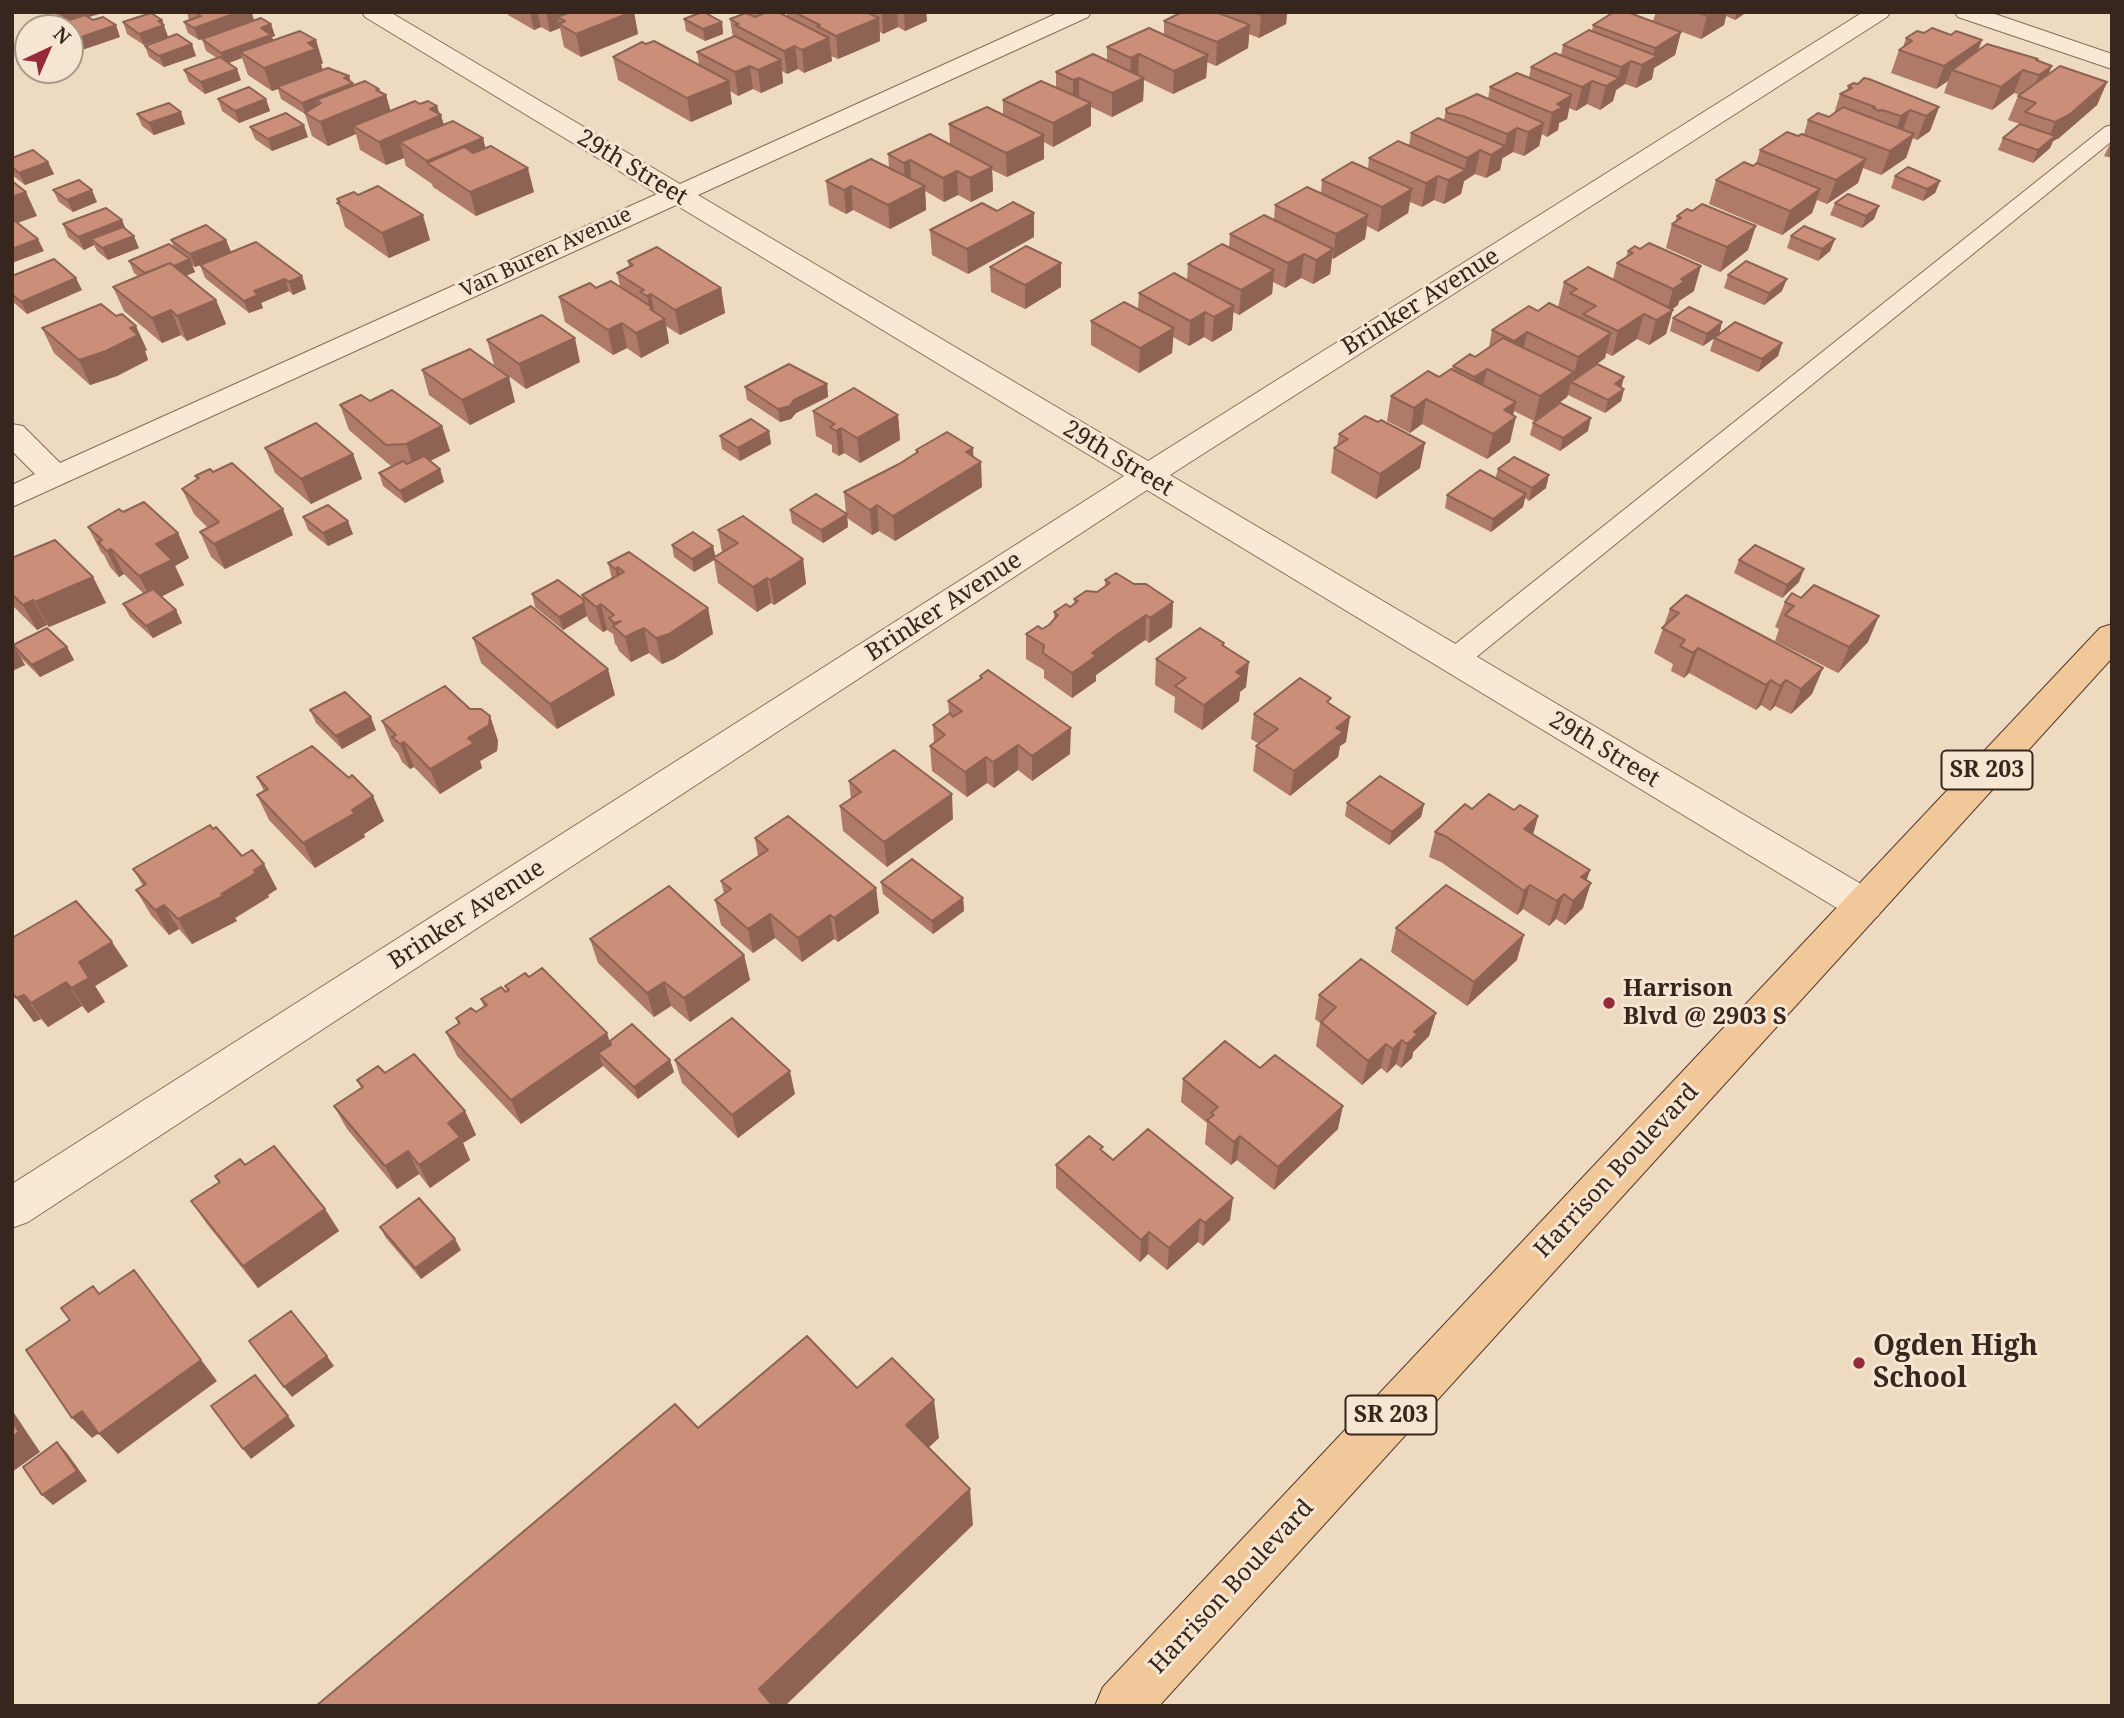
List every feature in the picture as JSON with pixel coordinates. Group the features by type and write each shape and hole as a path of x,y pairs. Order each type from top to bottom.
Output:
{"main road":[{"name":"Harrison Boulevard","path":"1122,1706 2112,636"}],"street":[{"name":"29th Street","path":"373,12 1864,905"},
{"name":"Van Buren Avenue","path":"12,497 1080,12"},
{"name":"Brinker Avenue","path":"12,1208 1149,477 1879,12"},
{"path":"1966,12 2112,62"},
{"path":"12,433 57,477"}],"lane":[{"path":"1454,660 2112,131"}],"building":[{"path":"194,12 239,12 194,28 184,22 201,16"},
{"path":"571,12 632,12 576,34 559,24 565,21 557,17"},
{"path":"702,12 722,22 703,29 684,19"},
{"path":"767,12 778,12 829,38 802,50 795,46 784,51 735,25 739,24 730,19 746,13 755,17"},
{"path":"794,12 866,12 879,18 836,36"},
{"path":"1182,12 1216,12 1250,25 1217,42 1164,21"},
{"path":"1614,12 1627,12 1681,32 1655,48 1593,25"},
{"path":"1697,12 1714,12 1707,16"},
{"path":"151,13 162,20 158,21 164,25 139,34 123,22"},
{"path":"84,15 93,20 103,17 116,25 84,36"},
{"path":"261,18 271,24 261,28 271,35 221,53 202,39"},
{"path":"1149,28 1208,55 1174,71 1139,54 1131,58 1107,47"},
{"path":"1932,28 1951,35 1956,31 1982,40 1944,66 1899,50 1912,41 1906,38 1917,31 1924,33"},
{"path":"1589,30 1657,56 1642,65 1631,61 1621,67 1563,45"},
{"path":"300,31 316,40 308,43 316,49 264,68 240,52"},
{"path":"177,34 192,44 159,56 145,46"},
{"path":"735,36 781,60 758,70 750,66 735,72 697,52"},
{"path":"654,41 729,81 687,98 613,57 642,42 646,44"},
{"path":"1987,44 2038,59 2036,60 2052,66 2039,75 2023,70 2001,87 1952,70"},
{"path":"1555,53 1619,78 1606,86 1592,81 1582,87 1531,67"},
{"path":"1093,54 1144,78 1112,93 1079,78 1073,80 1056,72"},
{"path":"220,57 237,69 201,82 184,70"},
{"path":"2060,66 2107,82 2069,115 2055,122 2025,112 2036,103 2018,96"},
{"path":"328,68 349,76 344,78 353,83 302,103 277,87"},
{"path":"1517,73 1572,95 1557,104 1563,107 1552,113 1490,87"},
{"path":"1864,78 1939,107 1926,116 1910,110 1901,116 1880,111 1840,94 1852,88 1848,86 1858,84"},
{"path":"365,81 386,95 320,122 305,113 321,103 316,100"},
{"path":"1041,81 1091,103 1053,123 1003,100"},
{"path":"249,87 266,99 235,111 218,99"},
{"path":"1477,94 1544,123 1528,132 1517,128 1507,134 1463,116 1447,113 1446,109"},
{"path":"415,101 420,104 428,101 437,106 430,109 441,115 379,142 353,126"},
{"path":"169,103 181,112 149,123 137,114"},
{"path":"987,107 1044,135 1006,153 949,124"},
{"path":"1843,107 1914,134 1890,151 1808,120 1818,113 1829,117"},
{"path":"286,113 304,125 268,139 250,127"},
{"path":"1438,118 1505,146 1491,155 1480,150 1467,158 1411,133"},
{"path":"453,121 483,138 427,161 400,142"},
{"path":"2020,124 2055,136 2038,150 2003,138"},
{"path":"1787,132 1798,136 1802,134 1866,159 1836,180 1760,150"},
{"path":"930,134 992,167 970,178 957,171 943,178 910,160 904,163 888,154"},
{"path":"1398,141 1466,170 1448,180 1438,176 1426,183 1369,158"},
{"path":"491,146 528,168 470,192 427,163 464,147 473,153"},
{"path":"33,150 48,162 19,173 12,167 12,158"},
{"path":"871,159 925,186 888,205 851,186 844,190 826,181"},
{"path":"1352,162 1412,189 1382,207 1322,180"},
{"path":"1744,162 1753,166 1757,163 1820,189 1790,211 1716,180"},
{"path":"1908,167 1940,181 1927,189 1895,176"},
{"path":"79,180 92,190 67,200 53,190"},
{"path":"12,181 26,192 12,197"},
{"path":"378,186 423,215 382,233 337,203 340,202 337,199 354,192 358,195"},
{"path":"1307,187 1368,215 1336,234 1275,205"},
{"path":"1848,194 1879,206 1866,216 1835,203"},
{"path":"1013,202 1034,213 967,249 930,230 982,203 997,211"},
{"path":"1702,204 1756,226 1727,247 1672,224 1681,218 1677,216 1687,209 1692,211"},
{"path":"106,208 122,220 78,237 63,224"},
{"path":"1264,215 1333,249 1316,260 1304,254 1288,263 1230,234"},
{"path":"15,221 38,239 12,249 12,222"},
{"path":"206,225 226,240 190,254 171,240"},
{"path":"1804,226 1835,239 1822,249 1791,236"},
{"path":"123,227 134,236 102,248 91,239"},
{"path":"256,242 302,276 289,282 285,279 254,291 258,295 244,301 200,265"},
{"path":"1649,243 1701,266 1681,279 1685,281 1673,289 1617,263 1633,253 1628,251 1635,246 1640,249"},
{"path":"169,244 190,259 174,266 170,263 145,273 129,261"},
{"path":"1222,244 1274,270 1241,290 1188,264"},
{"path":"1026,246 1061,263 1025,285 990,267"},
{"path":"657,247 721,288 675,310 651,294 647,296 640,292 644,290 617,273 633,265 628,261"},
{"path":"54,259 76,278 21,302 12,294 12,276"},
{"path":"1746,261 1787,279 1769,293 1728,275"},
{"path":"170,263 216,300 177,316 171,310 152,318 113,287"},
{"path":"1588,267 1673,310 1656,320 1644,314 1618,331 1583,314 1596,306 1570,293 1577,289 1564,282"},
{"path":"1174,273 1234,306 1214,317 1205,312 1190,321 1139,293"},
{"path":"611,281 665,319 636,333 622,323 608,330 559,297 590,283 596,288"},
{"path":"1124,302 1174,328 1140,348 1091,321"},
{"path":"1549,303 1611,333 1578,357 1527,332 1514,341 1492,330 1529,306 1538,311"},
{"path":"101,304 116,316 122,314 136,326 130,328 138,335 106,351 79,360 42,328"},
{"path":"1689,307 1722,322 1707,334 1673,318"},
{"path":"542,315 575,338 519,364 487,340"},
{"path":"1735,322 1782,343 1762,359 1714,338"},
{"path":"1503,338 1574,372 1540,396 1487,369 1474,377 1453,366 1470,354 1475,357"},
{"path":"470,349 509,377 462,400 422,370"},
{"path":"789,364 827,384 794,400 790,406 778,409 745,387"},
{"path":"1597,364 1624,377 1615,384 1624,389 1608,400 1571,382"},
{"path":"1451,369 1516,402 1504,410 1516,417 1493,434 1426,399 1414,408 1391,396 1428,371 1439,377"},
{"path":"854,388 898,415 857,438 841,428 836,431 830,427 835,424 813,411"},
{"path":"392,390 442,426 406,444 386,445 340,405 361,395 370,401"},
{"path":"1560,403 1591,418 1563,438 1533,423"},
{"path":"1365,416 1378,422 1381,420 1425,443 1380,474 1334,448 1348,439 1339,434"},
{"path":"751,419 769,431 738,448 720,436"},
{"path":"316,423 353,454 301,479 265,448"},
{"path":"947,432 973,448 966,452 981,462 893,516 877,505 870,510 844,492 899,464 918,452 916,450"},
{"path":"424,456 440,469 400,491 379,473 403,461 407,464"},
{"path":"1514,457 1549,475 1532,488 1498,469"},
{"path":"232,463 283,509 214,544 200,532 219,522 182,489 199,478 195,476 210,469 213,472"},
{"path":"1480,470 1526,494 1493,519 1447,495"},
{"path":"816,494 847,514 821,530 790,510"},
{"path":"144,502 178,533 156,544 172,560 139,576 111,549 107,551 98,542 102,540 88,527 119,509 123,512"},
{"path":"328,505 348,521 323,533 303,517"},
{"path":"743,516 803,559 770,580 767,578 753,587 713,558 738,543 718,530"},
{"path":"693,532 713,546 692,559 672,545"},
{"path":"55,540 93,577 23,605 12,594 12,558"},
{"path":"1755,545 1804,569 1787,585 1739,560"},
{"path":"629,552 708,608 669,634 656,638 644,628 625,637 613,626 621,621 614,623 609,618 614,615 601,604 596,607 582,595 624,572 608,563"},
{"path":"1116,573 1134,584 1146,584 1173,602 1150,618 1146,615 1118,634 1092,653 1096,656 1072,673 1043,653 1044,645 1026,634 1038,626 1042,629 1049,625 1058,615 1054,612 1066,604 1070,607 1078,601 1074,599 1086,591 1097,592 1110,583 1105,580"},
{"path":"558,580 583,599 584,603 559,617 532,594"},
{"path":"1814,585 1879,616 1849,647 1785,615 1794,606 1785,602 1792,593 1801,598"},
{"path":"153,589 176,610 146,626 123,604"},
{"path":"1686,595 1823,668 1801,689 1786,680 1780,686 1771,680 1766,685 1698,648 1693,653 1680,646 1685,640 1662,628 1679,613 1670,609"},
{"path":"531,606 608,669 550,704 473,638"},
{"path":"47,628 67,647 32,665 13,645"},
{"path":"1200,628 1249,662 1236,672 1242,676 1204,705 1175,686 1186,678 1156,659"},
{"path":"988,670 1071,728 1032,756 1018,745 993,762 986,757 965,772 930,746 945,735 933,725 950,713 953,717 962,711 948,701 982,678 980,676"},
{"path":"1300,678 1331,698 1327,702 1350,717 1336,728 1343,732 1294,771 1256,746 1278,729 1254,714"},
{"path":"445,686 470,709 481,709 490,716 489,725 468,738 474,743 430,769 404,742 400,744 392,737 396,735 382,721"},
{"path":"345,692 371,717 336,736 310,710"},
{"path":"312,746 349,778 352,775 373,796 352,810 355,813 303,843 257,795 268,789 257,777"},
{"path":"894,750 952,794 884,842 840,806 861,792 849,781"},
{"path":"1380,776 1424,804 1392,832 1347,803"},
{"path":"1489,794 1514,810 1520,805 1538,816 1524,829 1590,870 1581,877 1591,883 1573,901 1564,894 1557,901 1530,885 1524,891 1447,837 1435,832 1465,804 1472,809"},
{"path":"788,816 876,888 834,918 830,915 798,938 770,914 748,929 715,900 731,889 721,881 768,850 755,838"},
{"path":"210,825 213,829 216,827 242,856 252,850 264,864 254,870 256,873 221,894 223,896 178,919 164,905 155,910 136,890 146,884 133,869"},
{"path":"912,859 963,898 932,921 881,882"},
{"path":"1446,885 1524,935 1474,982 1396,928"},
{"path":"669,886 744,955 684,998 664,982 647,993 590,939"},
{"path":"76,901 112,942 79,962 89,978 71,988 66,982 31,1003 24,995 16,998 12,992 12,938"},
{"path":"1361,959 1436,1013 1414,1032 1418,1034 1407,1044 1402,1040 1393,1049 1386,1044 1368,1061 1321,1022 1336,1007 1319,995"},
{"path":"542,968 607,1033 511,1100 446,1032 460,1023 456,1018 471,1008 476,1012 487,1005 481,999 501,987 506,992 509,990 505,986 525,973 529,977"},
{"path":"732,1018 790,1071 732,1115 675,1060"},
{"path":"632,1024 670,1060 634,1087 598,1053 611,1045 610,1041"},
{"path":"1225,1041 1260,1068 1275,1055 1343,1106 1278,1167 1240,1136 1234,1142 1207,1120 1214,1115 1211,1113 1218,1107 1183,1079"},
{"path":"414,1054 465,1111 448,1123 460,1137 419,1165 408,1151 385,1166 334,1106 363,1087 357,1080 378,1066 385,1073"},
{"path":"1148,1129 1233,1198 1205,1223 1200,1219 1169,1248 1149,1232 1141,1240 1056,1165 1089,1136 1103,1147 1100,1149 1113,1160"},
{"path":"274,1146 325,1209 243,1266 191,1201 220,1182 215,1176 240,1159 245,1165"},
{"path":"419,1198 455,1239 415,1268 380,1227"},
{"path":"134,1270 201,1360 99,1434 82,1411 72,1418 26,1350 70,1320 61,1308 93,1286 99,1294"},
{"path":"291,1311 327,1356 284,1387 249,1341"},
{"path":"807,1336 857,1388 892,1358 934,1400 906,1425 970,1489 759,1689 773,1706 316,1706 675,1404 698,1428"},
{"path":"255,1375 288,1416 243,1449 211,1406"},
{"path":"12,1421 19,1432 12,1437"},
{"path":"57,1442 77,1471 42,1495 23,1467"}],"place":[{"name":"Harrison Blvd @ 2903 S","path":"1609,1003"},
{"name":"Ogden High School","path":"1859,1363"}]}
